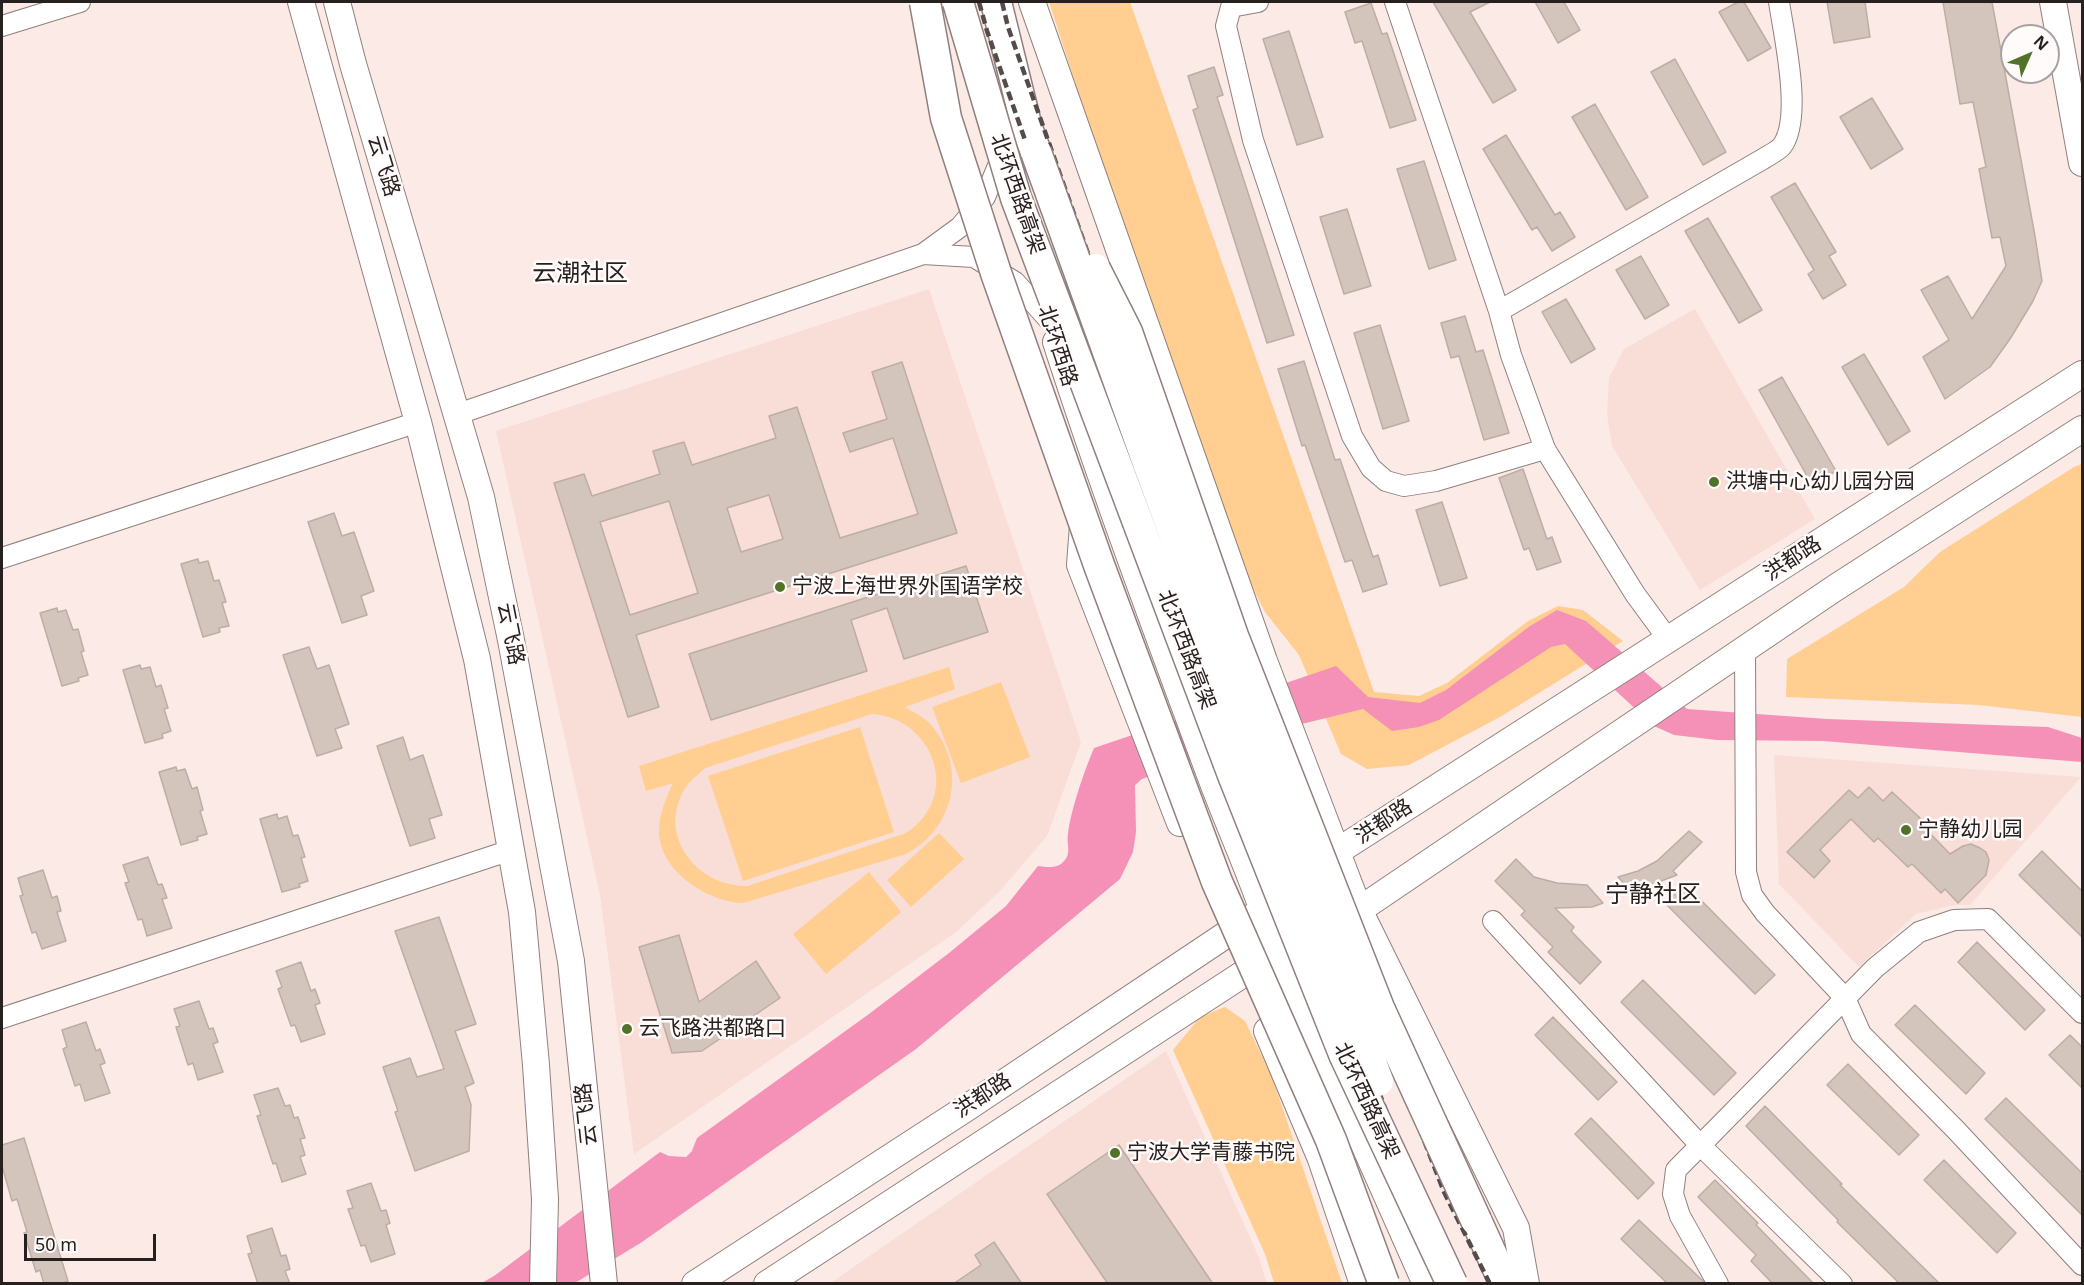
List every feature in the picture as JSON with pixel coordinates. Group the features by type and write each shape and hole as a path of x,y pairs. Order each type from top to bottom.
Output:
{"highway":[{"path":"926,2 946,118 996,273 1095,554 1217,882 1331,1140 1400,1284"},
{"name":"北环西路高架","path":"959,2 1016,198 1233,775 1344,1054 1452,1284"},
{"name":"北环西路高架","path":"996,2 1027,128 1152,475 1371,1066 1472,1284"},
{"path":"1036,152 1127,332 1241,658 1379,1008 1505,1284"},
{"path":"1331,1140 1384,1284"}],"main road":[{"name":"云飞路","path":"301,2 418,422 477,659 522,912 536,1065 544,1213 543,1284"},
{"name":"云飞路","path":"337,2 352,64 481,497 511,640 571,961 604,1284"},
{"name":"北环西路","path":"959,2 1007,191 1090,448 1215,787 1281,957 1425,1284"},
{"path":"1032,2 1264,661 1359,910 1516,1228 1526,1284"},
{"path":"2053,2 2082,162"},
{"name":"洪都路","path":"695,1284 968,1107 1263,910 1338,851 2082,374"},
{"name":"洪都路","path":"768,1284 1243,974 1281,957 1359,910 1745,648 2082,429"},
{"path":"1090,448 1080,565 1175,811 1321,1159 1363,1284"}],"street":[{"path":"2,26 80,2"},
{"path":"1258,2 1231,7 1226,26 1228,37 1253,140 1352,436 1360,451 1371,468 1386,481 1404,486 1436,481 1545,449"},
{"path":"1395,2 1545,449 1635,594 1660,644"},
{"path":"1499,311 1782,147 1791,126 1792,97 1779,2"},
{"path":"458,414 923,254 960,226 985,197 999,161"},
{"path":"923,254 974,257 1015,282 1049,320"},
{"path":"2,558 418,422"},
{"path":"1745,648 1746,872 1752,895 1845,998 1861,1034 1956,1130 2082,1265"},
{"path":"2,1017 511,850"},
{"path":"1718,1284 1680,1216 1673,1194 1676,1170 1875,968 1919,932 1954,920 1988,919 2082,1013"},
{"path":"1493,921 1700,1145 1842,1284"}],"shaded area":[{"path":"1049,2 1130,2 1374,692 1419,696 1447,683 1528,621 1558,606 1583,610 1623,641 1500,717 1409,765 1367,769 1341,754 1299,655 1265,612 1237,557 1139,279"},
{"name":"宁波上海世界外国语学校","path":"929,289 1081,742 1047,836 999,892 956,932 634,1154 600,895 496,431"},
{"name":"洪塘中心幼儿园分园","path":"1695,309 1815,519 1700,590 1612,446 1607,414 1609,378 1624,349"},
{"path":"2082,464 2082,717 1979,705 1786,697 1787,659 1904,587 1940,552"},
{"path":"1557,610 1586,621 1687,709 1827,719 2048,727 2082,738 2082,762 1823,741 1717,740 1674,735 1654,726 1565,644 1551,647 1439,720 1419,727 1392,731 1363,709 1281,729 1142,779 1135,785 1136,832 1133,852 1120,879 916,1049 642,1242 575,1283 480,1284 494,1276 660,1152 669,1156 686,1157 692,1151 697,1138 869,1014 1006,906 1038,866 1052,867 1062,864 1068,855 1068,834 1075,802 1094,748 1336,666 1368,697 1420,703 1446,690 1530,626"},
{"path":"949,667 955,689 905,707 925,720 937,732 950,760 952,776 948,807 941,821 932,834 906,854 743,903 715,897 688,882 667,859 661,846 659,825 663,806 673,783 646,791 639,766","holes":["872,714 893,719 911,729 925,744 933,761 936,780 933,799 923,817 906,833 748,886 729,884 711,877 696,867 685,853 678,837 675,820 679,802 688,784 705,768"]},
{"path":"1001,682 1030,757 961,783 932,707"},
{"path":"860,727 894,832 743,881 708,776"},
{"name":"宁静幼儿园","path":"1774,755 2081,777 1970,905 1954,905 1916,914 1859,967 1779,884"},
{"path":"939,833 964,859 911,907 887,880"},
{"path":"869,872 901,912 826,974 793,934"},
{"path":"1225,1007 1245,1021 1272,1077 1342,1283 1274,1283 1265,1254 1173,1050 1200,1017"},
{"name":"宁波大学青藤书院","path":"1166,1051 1258,1255 1267,1283 829,1284"}],"building":[{"path":"1433,2 1490,2 1470,12 1516,90 1493,103"},
{"path":"1535,2 1564,2 1580,30 1558,43"},
{"path":"1738,2 1744,2 1771,48 1748,61 1719,12"},
{"path":"1827,2 1865,2 1870,37 1834,43"},
{"path":"1943,2 1992,2 2000,46 2000,84 2007,84 2042,281 2033,301 1990,367 1945,399 1923,357 1949,340 1921,290 1948,276 1972,319 2006,266 2000,237 1992,238 1979,169 1986,167 1973,102 1960,104"},
{"path":"1371,3 1382,34 1387,33 1416,120 1390,128 1362,41 1355,43 1345,12"},
{"path":"1289,31 1323,137 1297,145 1263,39"},
{"path":"1675,59 1726,152 1703,165 1651,72"},
{"path":"1214,67 1223,95 1217,97 1294,335 1267,343 1193,110 1198,108 1188,76"},
{"path":"1872,98 1903,149 1871,169 1840,117"},
{"path":"1595,104 1648,197 1626,210 1572,117"},
{"path":"1506,135 1555,215 1560,212 1575,237 1552,251 1537,227 1532,230 1483,149"},
{"path":"1424,161 1456,260 1429,269 1397,169"},
{"path":"1795,183 1836,252 1829,256 1846,285 1823,299 1808,274 1814,270 1771,197"},
{"path":"1347,209 1371,286 1344,294 1320,217"},
{"path":"1708,218 1762,310 1739,323 1685,231"},
{"path":"1641,256 1669,305 1645,319 1616,270"},
{"path":"1566,299 1595,349 1571,363 1542,312"},
{"path":"1465,316 1476,352 1483,350 1509,433 1484,440 1459,356 1451,358 1441,323"},
{"path":"1380,325 1409,421 1383,429 1354,333"},
{"path":"1864,354 1910,431 1888,445 1842,367"},
{"path":"1304,361 1335,460 1340,459 1373,557 1378,555 1387,584 1363,592 1352,560 1345,562 1305,445 1302,446 1278,369"},
{"path":"902,362 957,533 636,635 659,707 628,717 554,483 584,474 592,496 660,474 653,451 684,442 692,465 776,438 769,416 797,407 840,538 918,514 893,438 850,452 843,433 887,419 872,372","holes":["769,495 783,539 741,552 727,508","669,501 698,593 630,615 600,522"]},
{"path":"1782,377 1836,471 1812,485 1759,390"},
{"path":"1523,469 1547,539 1552,537 1561,562 1537,570 1529,548 1524,550 1499,478"},
{"path":"1442,502 1467,578 1440,586 1416,510"},
{"path":"334,513 342,536 354,532 374,591 361,596 367,615 342,623 308,522"},
{"path":"198,559 199,563 208,561 214,581 219,580 226,602 222,603 229,626 219,628 220,632 203,637 181,564"},
{"path":"966,566 988,632 904,659 887,608 851,620 867,671 711,720 689,654"},
{"path":"57,608 58,612 66,610 73,630 78,629 84,651 81,652 88,675 78,678 79,681 62,686 40,613"},
{"path":"309,647 317,669 329,665 349,724 335,729 342,748 317,756 283,655"},
{"path":"140,665 141,669 150,667 156,687 161,685 168,708 164,709 171,731 162,734 163,738 145,743 123,670"},
{"path":"403,737 410,760 423,755 442,815 429,819 435,838 410,846 377,746"},
{"path":"176,767 177,771 185,769 192,789 197,787 203,810 200,811 207,834 197,837 198,840 181,845 159,772"},
{"path":"1869,787 1883,801 1892,792 1920,818 1918,821 1950,854 1971,844 1986,852 1989,860 1986,875 1958,903 1945,889 1941,893 1912,864 1908,867 1878,838 1874,842 1851,819 1820,850 1830,861 1814,878 1787,852 1849,790 1858,798"},
{"path":"277,814 278,819 287,816 293,836 298,835 305,857 301,858 308,881 299,884 300,887 282,892 260,819"},
{"path":"1689,831 1702,842 1673,871 1677,875 1632,892 1618,877 1638,871 1657,861"},
{"path":"2042,851 2082,891 2082,937 2019,875"},
{"path":"148,857 158,885 162,884 167,898 162,899 172,928 147,936 142,919 138,920 125,883 129,882 123,865"},
{"path":"1516,859 1534,877 1557,883 1587,885 1603,903 1592,907 1555,908 1574,927 1571,931 1601,962 1580,984 1548,952 1553,947 1521,915 1525,911 1495,881"},
{"path":"43,870 52,898 57,896 61,911 57,912 66,941 42,949 36,932 32,933 20,896 23,895 18,878"},
{"path":"1685,884 1775,975 1755,994 1665,903"},
{"path":"439,917 476,1024 455,1031 474,1083 465,1087 471,1105 469,1151 415,1171 383,1067 410,1058 417,1077 444,1069 395,931"},
{"path":"679,935 699,1002 756,961 780,998 702,1051 672,1053 639,947"},
{"path":"1977,942 2045,1010 2025,1030 1958,962"},
{"path":"301,962 311,991 315,989 320,1003 315,1005 325,1034 301,1042 295,1025 291,1026 278,989 282,987 276,971"},
{"path":"1643,980 1736,1073 1714,1095 1621,1002"},
{"path":"199,1001 209,1029 213,1028 218,1042 213,1044 223,1072 198,1080 193,1063 188,1065 176,1027 180,1026 174,1009"},
{"path":"1915,1005 1985,1073 1966,1094 1895,1025"},
{"path":"1553,1017 1617,1082 1598,1100 1535,1035"},
{"path":"86,1022 96,1051 100,1049 105,1063 100,1065 110,1093 85,1101 80,1084 75,1086 63,1049 67,1047 62,1030"},
{"path":"2070,1035 2082,1047 2082,1088 2049,1055"},
{"path":"1848,1064 1919,1135 1899,1155 1827,1085"},
{"path":"278,1088 285,1106 290,1105 294,1118 298,1117 305,1138 300,1139 305,1155 300,1157 306,1174 282,1182 276,1163 273,1164 257,1116 261,1115 254,1095"},
{"path":"2006,1098 2082,1173 2082,1215 1985,1119"},
{"path":"1765,1106 1842,1184 1840,1185 1940,1284 1900,1284 1837,1222 1838,1220 1746,1126"},
{"path":"1591,1118 1654,1183 1638,1199 1575,1134"},
{"path":"24,1138 68,1281 59,1284 44,1284 40,1270 36,1272 17,1199 12,1201 2,1166 2,1145"},
{"path":"1119,1145 1213,1284 1108,1284 1047,1194"},
{"path":"1944,1160 2016,1233 1997,1253 1924,1180"},
{"path":"1715,1180 1814,1284 1773,1284 1751,1261 1756,1255 1698,1197"},
{"path":"371,1183 381,1211 386,1210 390,1223 386,1225 395,1254 371,1262 365,1245 361,1246 348,1209 353,1208 347,1191"},
{"path":"1639,1220 1704,1284 1668,1284 1621,1239"},
{"path":"272,1228 281,1256 286,1255 290,1269 285,1271 290,1284 258,1284 248,1254 252,1253 247,1236"},
{"path":"994,1242 1022,1284 953,1284 981,1265 975,1255"}],"railway":[{"path":"979,2 987,31 1147,490 1419,1196 1462,1284"},
{"path":"1002,2 1008,27 1167,477 1444,1192 1490,1284"}],"place":[{"name":"洪塘中心幼儿园分园","path":"1714,482"},
{"name":"宁波上海世界外国语学校","path":"780,587"},
{"name":"宁静幼儿园","path":"1906,830"},
{"name":"云飞路洪都路口","path":"627,1029"},
{"name":"宁波大学青藤书院","path":"1115,1153"}],"district":[{"name":"云潮社区","path":"580,274"},
{"name":"宁静社区","path":"1653,895"}]}
